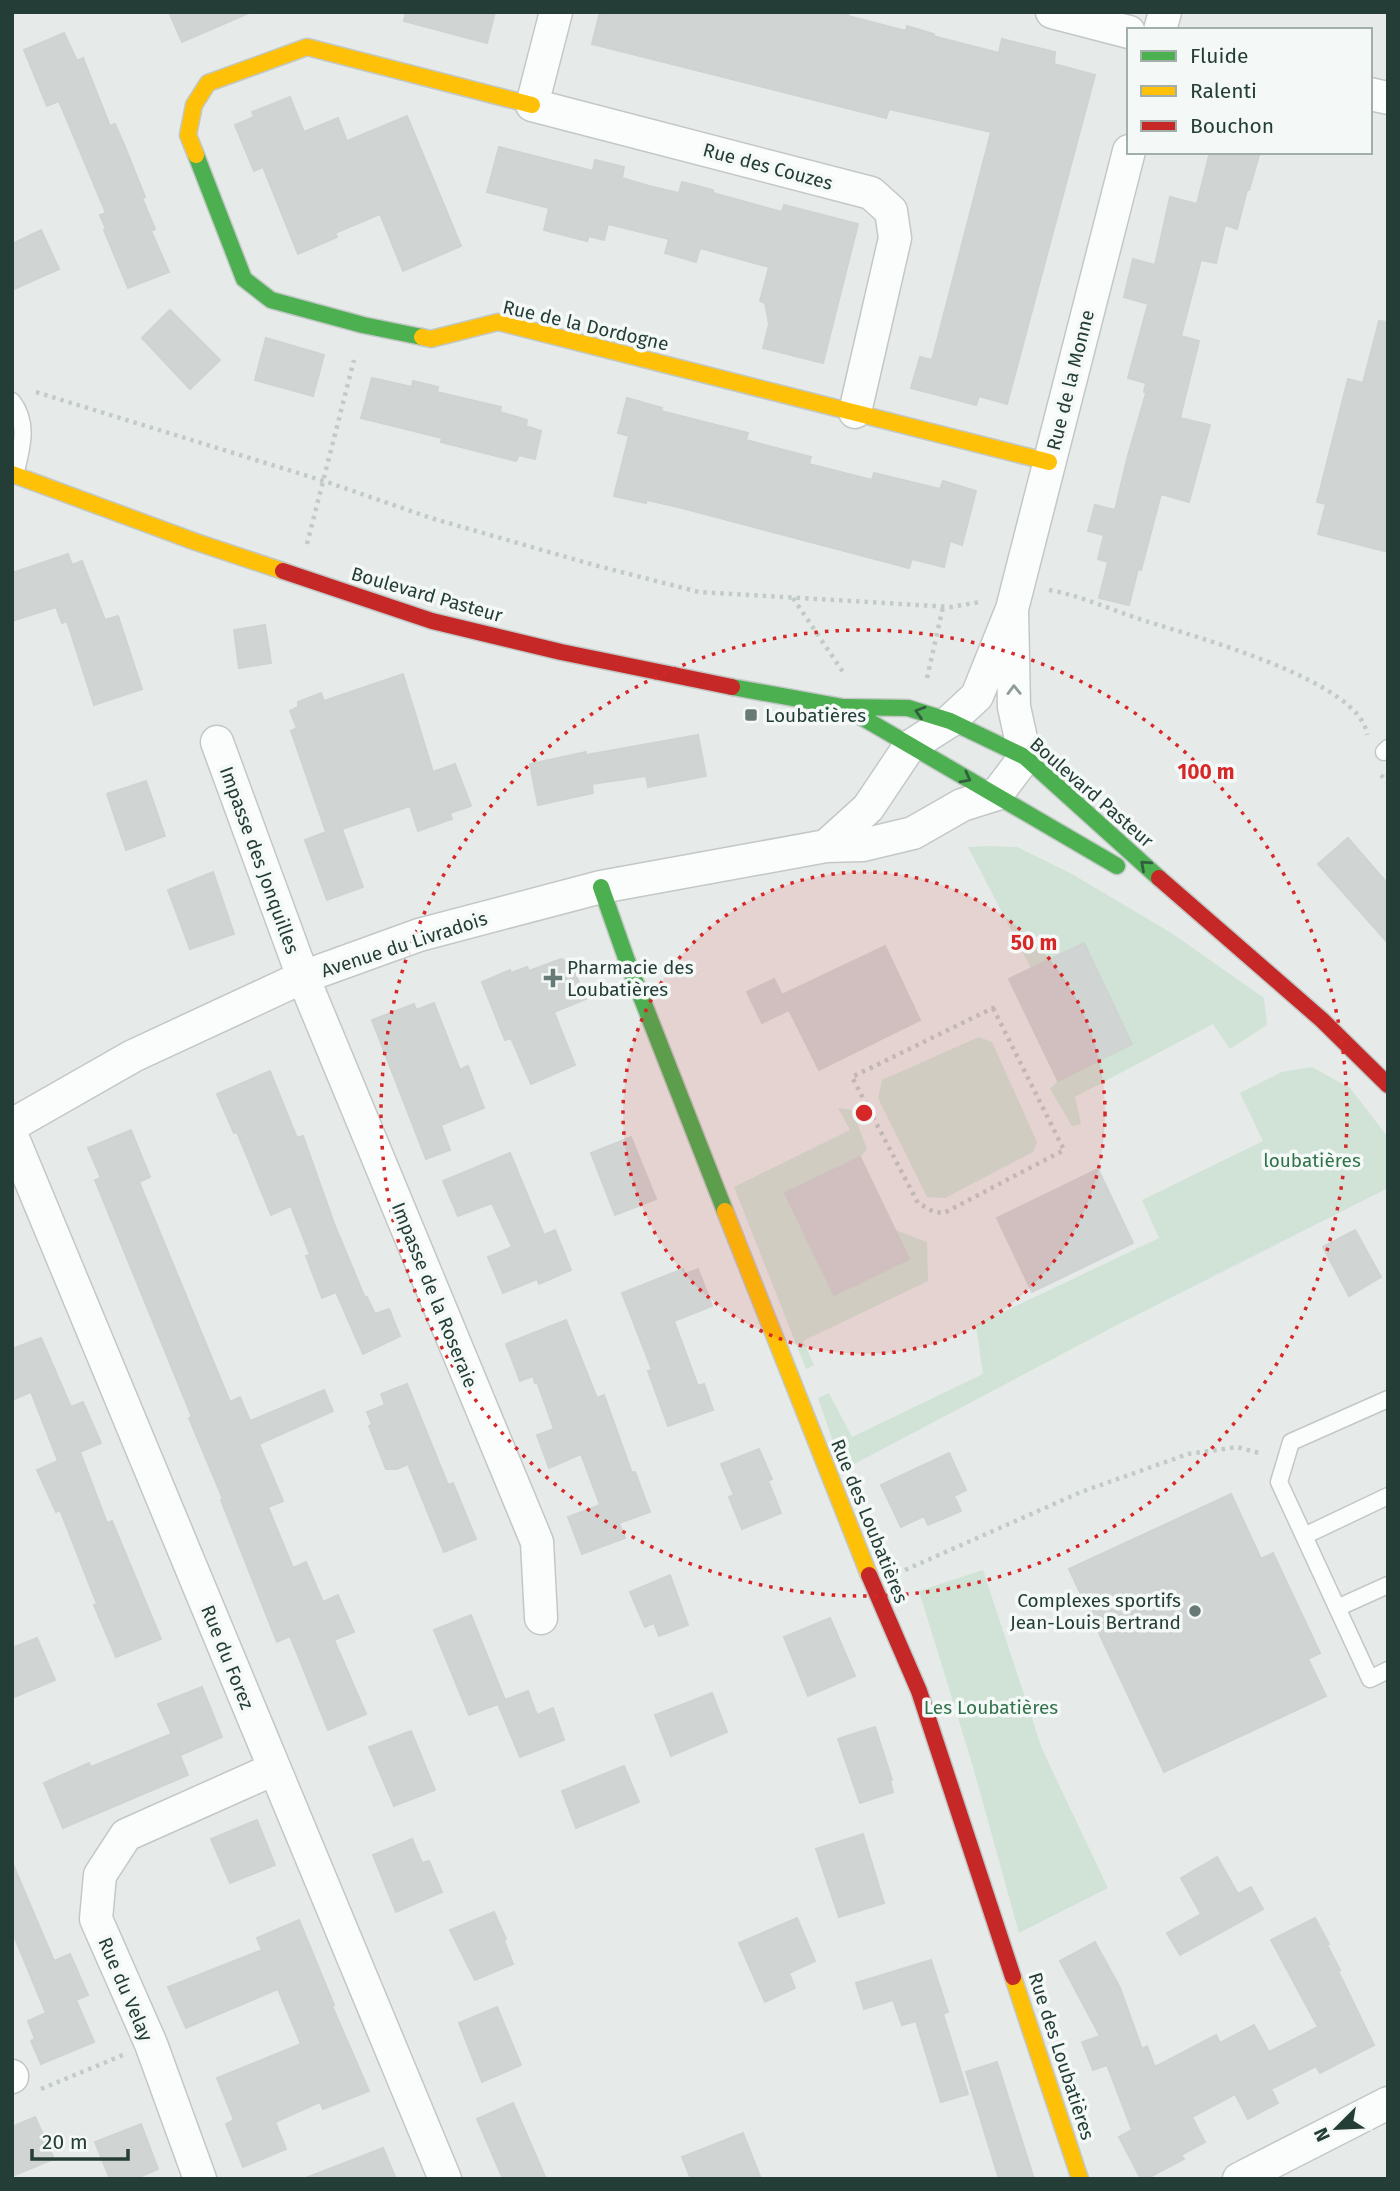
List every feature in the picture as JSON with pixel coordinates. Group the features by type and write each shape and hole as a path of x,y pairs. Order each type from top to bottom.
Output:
{"street":[{"path":"532,105 556,12"},
{"path":"1052,12 1127,31"},
{"name":"Rue de la Dordogne","path":"532,105 307,47 208,83 194,105 188,135 244,279 271,299 363,325 430,339 498,322 1049,462"},
{"name":"Rue des Couzes","path":"532,105 871,193 891,211 895,238 855,412"},
{"name":"Rue de la Monne","path":"909,747 950,721 977,696 999,605 1049,462 1128,154"},
{"name":"Boulevard Pasteur","path":"14,474 296,577 432,621 548,649 751,691 844,707 908,708 950,721 1025,757 1322,1020 1388,1085"},
{"name":"Rue de la Monne","path":"999,605 1014,706 1025,757"},
{"name":"Boulevard Pasteur","path":"844,707 909,747 1056,828 1214,927"},
{"name":"Impasse des Jonquilles","path":"217,742 303,977"},
{"path":"825,846 868,808 909,747"},
{"path":"997,794 1025,757"},
{"name":"Avenue du Livradois","path":"12,1125 133,1056 303,977 419,935 601,887 825,846 863,845 913,833 962,804 997,794"},
{"path":"868,808 913,833"},
{"name":"Rue des Loubatières","path":"601,887 700,1151 872,1585 919,1691 1080,2179"},
{"name":"Impasse de la Roseraie","path":"303,977 537,1542 541,1618"},
{"name":"Rue du Forez","path":"12,1136 445,2179"},
{"name":"Rue du Velay","path":"200,2179 150,2045 96,1919 100,1875 126,1835 274,1769"},
{"path":"1239,2179 1388,2103"}],"lane":[{"path":"12,401 16,406 24,435 14,474"},
{"path":"1388,1399 1291,1442 1279,1482 1370,1679 1388,1670"},
{"path":"1304,1536 1388,1496"},
{"path":"1337,1608 1388,1585"}],"path":[{"path":"296,577 324,481 363,325"},
{"path":"25,387 324,481 430,518 699,592 943,607 999,605"},
{"path":"1040,588 1077,595 1112,610 1272,663 1315,682 1352,709 1366,727 1368,739"},
{"path":"793,598 849,681"},
{"path":"925,690 943,607"},
{"path":"993,1008 1064,1150 944,1213 934,1212 918,1203 852,1077 993,1008"},
{"path":"872,1585 1081,1492 1188,1454 1237,1447 1286,1460"},
{"path":"12,2077 36,2091 150,2045"}],"green space":[{"path":"968,847 1017,847 1072,874 1173,934 1264,998 1267,1025 1230,1049 1213,1024 1075,1097 1081,1124 1072,1126 1050,1089 1058,1081 1124,1048 1084,944 1031,968"},
{"path":"979,1037 992,1042 1037,1142 1033,1152 945,1198 927,1197 878,1098 882,1080"},
{"name":"loubatières","path":"1312,1067 1350,1088 1388,1137 1388,1188 1117,1325 843,1470 818,1398 829,1393 852,1437 983,1374 976,1325 1159,1238 1142,1200 1263,1141 1240,1093 1282,1072"},
{"path":"838,1108 852,1110 867,1149 860,1157 785,1194 816,1256 895,1230 927,1242 928,1281 803,1341 814,1365 806,1369 734,1187 850,1130"},
{"name":"Les Loubatières","path":"983,1570 1042,1749 1108,1888 1019,1933 973,1767 919,1591"}],"building":[{"path":"169,12 251,12 182,42"},
{"path":"406,12 495,12 487,43 404,21"},
{"path":"600,12 849,12 848,16 906,31 907,26 934,34 933,36 999,53 1002,39 1055,52 1054,64 1095,75 1007,404 979,396 976,405 911,388 920,357 932,360 991,132 889,109 886,118 592,44"},
{"path":"64,33 77,61 83,58 110,126 115,124 145,197 142,198 155,229 151,231 169,272 128,288 104,230 106,229 100,215 106,213 59,101 47,106 24,50"},
{"path":"290,97 304,132 338,118 347,141 407,116 461,246 403,271 380,214 335,233 337,237 298,254 263,167 254,171 235,125 254,117 252,112"},
{"path":"499,147 593,171 595,160 624,167 622,178 649,186 679,193 682,182 782,212 784,205 858,224 823,363 763,348 769,324 765,303 760,301 769,267 700,248 696,262 665,253 669,239 608,224 604,240 589,236 587,241 544,230 549,208 487,192"},
{"path":"1210,154 1259,154 1237,229 1225,225 1216,263 1201,260 1181,336 1199,341 1180,418 1210,425 1189,502 1161,494 1129,605 1099,598 1108,562 1098,559 1104,535 1088,531 1095,505 1115,510 1146,393 1146,383 1128,378 1148,304 1124,297 1133,259 1155,265 1170,197 1197,204"},
{"path":"41,230 59,269 12,290 12,244"},
{"path":"170,310 220,360 190,389 142,338"},
{"path":"1379,321 1388,322 1388,552 1318,534 1326,504 1317,502 1348,379 1363,383"},
{"path":"266,338 324,355 313,396 255,380"},
{"path":"372,378 412,387 413,381 438,387 437,392 501,407 500,412 527,420 526,426 541,431 535,459 519,455 516,461 441,442 442,438 361,418"},
{"path":"627,398 662,408 661,411 748,433 746,440 811,457 809,464 872,480 874,473 940,489 943,481 976,491 962,545 950,541 944,567 912,559 909,568 678,507 614,496 629,436 618,433"},
{"path":"68,554 72,565 82,561 105,620 118,616 142,689 94,705 67,621 62,623 56,607 12,621 12,573"},
{"path":"265,625 271,663 239,668 234,630"},
{"path":"403,674 433,772 455,764 471,806 450,813 452,819 418,831 410,806 342,829 363,887 327,900 305,840 326,832 291,731 297,728 290,711 298,707 298,702 321,693 324,701"},
{"path":"698,735 706,776 648,787 646,776 592,784 593,793 538,805 530,764 586,752 586,755"},
{"path":"146,781 165,836 126,850 107,794"},
{"path":"1348,838 1388,884 1388,943 1318,864"},
{"path":"213,872 234,934 190,949 168,890"},
{"path":"1084,943 1132,1044 1058,1081 1009,979"},
{"path":"885,946 920,1020 819,1070 789,1010 762,1023 747,992 774,979 782,995"},
{"path":"561,959 571,964 586,999 554,1012 575,1065 531,1084 511,1038 505,1040 482,982 510,970 511,973 527,967 529,971"},
{"path":"434,1003 460,1070 468,1066 484,1108 441,1125 450,1150 426,1159 372,1020 414,1004 416,1010"},
{"path":"270,1071 297,1138 303,1136 335,1226 365,1298 367,1297 375,1314 389,1309 400,1336 363,1354 336,1292 322,1298 306,1256 310,1255 291,1206 271,1215 237,1132 234,1133 217,1094"},
{"path":"131,1130 150,1177 139,1182 230,1402 240,1397 250,1421 324,1390 333,1411 259,1444 283,1501 268,1507 293,1568 306,1562 323,1602 338,1595 354,1632 334,1640 366,1714 328,1730 290,1636 277,1642 189,1418 192,1417 95,1180 101,1178 88,1148"},
{"path":"631,1137 656,1199 615,1215 591,1153"},
{"path":"510,1153 544,1235 555,1230 571,1270 539,1284 537,1279 503,1293 488,1257 512,1247 492,1203 458,1216 443,1181"},
{"path":"860,1157 909,1259 834,1295 785,1193"},
{"path":"1098,1169 1133,1243 1032,1292 997,1218"},
{"path":"1355,1230 1381,1277 1349,1296 1323,1247"},
{"path":"683,1269 685,1274 698,1269 712,1306 674,1321 698,1386 704,1384 713,1410 668,1426 648,1371 652,1370 622,1293"},
{"path":"566,1320 597,1398 604,1395 632,1473 635,1472 650,1512 619,1523 625,1538 582,1554 568,1517 600,1505 581,1454 549,1468 537,1435 554,1429 537,1382 535,1383 533,1376 520,1381 506,1344"},
{"path":"41,1338 71,1407 83,1402 101,1443 80,1452 107,1523 112,1521 161,1639 116,1657 60,1510 56,1512 37,1470 58,1461 31,1392 12,1400 12,1349"},
{"path":"407,1384 448,1485 453,1483 476,1539 444,1552 408,1464 397,1469 386,1469 369,1426 372,1424 367,1412 385,1405 381,1394"},
{"path":"759,1449 772,1479 768,1481 781,1513 742,1529 729,1497 734,1495 721,1464"},
{"path":"949,1453 966,1490 954,1496 961,1511 928,1525 924,1516 901,1527 881,1485"},
{"name":"Complexes sportifs Jean-Louis Bertrand","path":"1231,1494 1261,1559 1273,1553 1320,1653 1308,1659 1326,1696 1164,1772 1069,1569"},
{"path":"670,1575 688,1625 659,1636 654,1623 645,1627 630,1592"},
{"path":"471,1615 505,1700 528,1691 537,1715 553,1708 564,1740 520,1757 498,1704 469,1715 434,1630"},
{"path":"830,1618 855,1676 808,1696 784,1637"},
{"path":"37,1638 55,1680 12,1698 12,1648"},
{"path":"202,1687 222,1737 181,1755 158,1704"},
{"path":"712,1693 727,1732 671,1756 655,1715"},
{"path":"875,1727 892,1780 893,1792 860,1803 838,1739"},
{"path":"411,1731 435,1790 394,1806 369,1747"},
{"path":"171,1734 188,1775 63,1828 44,1783 89,1763 91,1767"},
{"path":"624,1766 639,1802 576,1828 562,1791"},
{"path":"257,1820 275,1865 230,1883 211,1839"},
{"path":"863,1834 884,1903 839,1917 816,1849"},
{"path":"412,1839 422,1863 429,1861 442,1892 396,1912 373,1855"},
{"path":"1217,1857 1238,1894 1251,1887 1263,1909 1180,1955 1167,1933 1201,1914 1181,1878"},
{"path":"12,1862 54,1961 70,1954 88,1995 76,2000 94,2042 41,2064 31,2041 35,2039 28,2021 46,2013 12,1931"},
{"path":"494,1912 513,1964 475,1980 450,1930"},
{"path":"797,1918 815,1961 789,1973 795,1988 765,2002 739,1943"},
{"path":"1315,1918 1374,2045 1320,2073 1316,2066 1271,2089 1278,2103 1248,2119 1235,2094 1192,2117 1205,2142 1181,2155 1184,2159 1146,2179 1141,2179 1119,2137 1132,2130 1107,2065 1093,2070 1082,2042 1100,2036 1060,1961 1095,1942 1120,1988 1142,2049 1147,2046 1155,2067 1216,2035 1220,2043 1254,2025 1269,2052 1318,2027 1271,1940"},
{"path":"299,1920 369,2091 323,2109 320,2102 275,2122 286,2149 243,2167 226,2124 234,2120 217,2078 301,2044 278,1989 186,2028 168,1987 262,1950 257,1938"},
{"path":"931,1960 948,2012 943,2014 968,2094 941,2102 916,2021 902,2025 893,2000 864,2009 856,1983"},
{"path":"497,2007 521,2065 482,2082 459,2023"},
{"path":"997,2062 1034,2179 999,2179 966,2072"},
{"path":"513,2103 546,2179 503,2179 477,2119"},
{"path":"35,2117 54,2159 12,2176 12,2127"},
{"path":"141,2124 158,2169 135,2179 110,2179 95,2142"},
{"path":"743,2133 761,2179 691,2179 682,2157"},
{"path":"383,2148 396,2179 308,2177"}],"traffic: fast":[{"path":"196,155 244,279 271,300 363,325 422,337"},
{"path":"732,687 843,707 908,708 950,721 1025,757 1159,878"},
{"path":"846,708 1117,866"},
{"path":"601,887 725,1211"}],"traffic: slow":[{"path":"196,155 188,135 194,105 208,83 307,47 532,105"},
{"path":"422,337 431,339 498,322 1049,462"},
{"path":"12,474 283,571"},
{"path":"725,1211 869,1575"},
{"path":"1013,1977 1080,2179"}],"traffic: jam":[{"path":"283,571 432,621 561,652 732,687"},
{"path":"1159,878 1322,1020 1388,1085"},
{"path":"869,1575 919,1691 1013,1977"}],"place":[{"name":"Loubatières","path":"751,715"},
{"name":"Pharmacie des Loubatières","path":"553,978"},
{"name":"Complexes sportifs Jean-Louis Bertrand","path":"1195,1611"}]}
